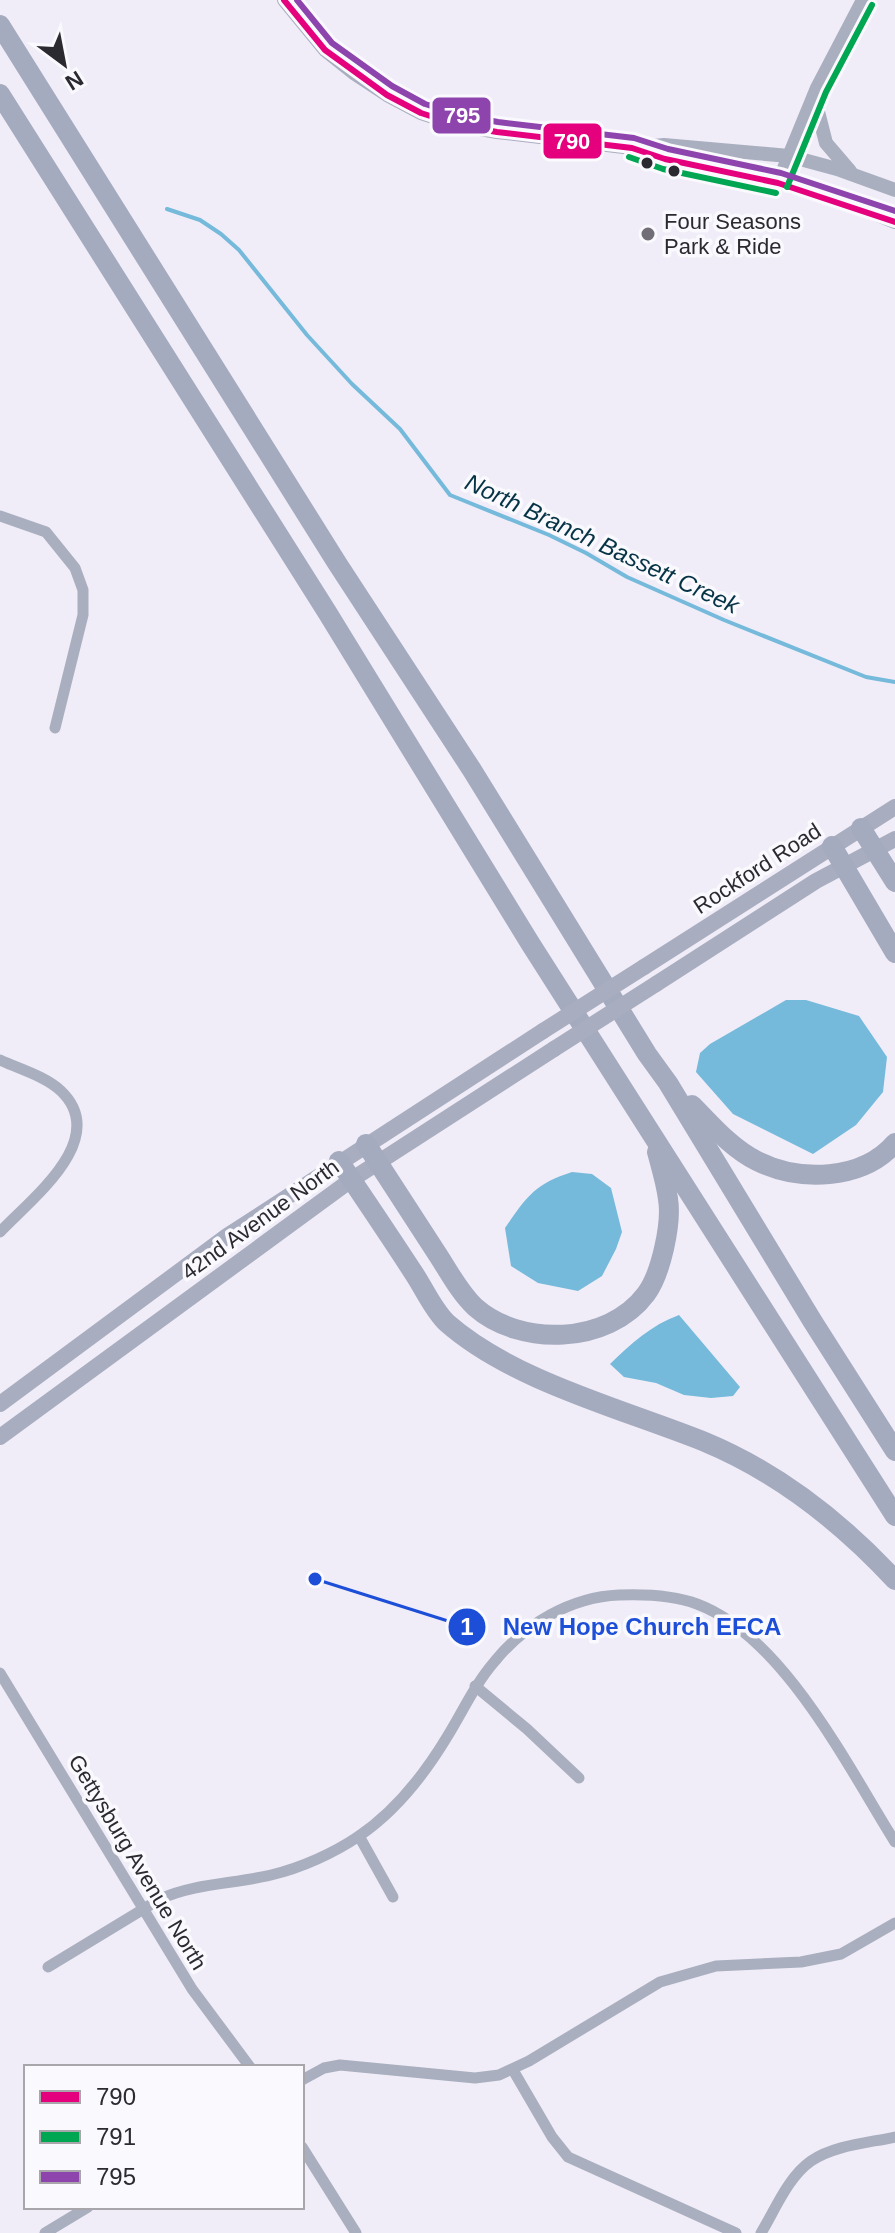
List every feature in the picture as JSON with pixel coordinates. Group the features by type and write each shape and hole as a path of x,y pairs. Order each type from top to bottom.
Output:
{"highway":[{"path":"0,25 337,563 472,770 895,1451"},
{"path":"0,94 327,612 530,943 895,1516"},
{"path":"861,828 895,882"},
{"path":"832,846 895,953"},
{"path":"668,1083 734,1146 759,1162 775,1167 836,1176 869,1162 895,1143"},
{"path":"366,1144 466,1298 499,1323 524,1332 554,1335 610,1322 647,1293 661,1255 669,1202 654,1136"},
{"path":"339,1161 445,1321 480,1347 525,1372 706,1443 749,1464 781,1483 856,1539 895,1580"}],"main road":[{"name":"Rockford Road","path":"543,1031 895,807"},
{"name":"Rockford Road","path":"554,1049 804,889 895,839"},
{"name":"42nd Avenue North","path":"0,1404 227,1236 543,1031"},
{"name":"42nd Avenue North","path":"0,1437 351,1180 554,1049"}],"street":[{"path":"284,0 325,50 387,95 421,113 458,125 497,132 632,148 665,159 778,183 895,222"},
{"path":"778,183 836,48 863,0"},
{"path":"814,96 826,143 853,174"},
{"path":"632,148 664,145 789,156 853,174 895,190"},
{"path":"0,516 46,532 75,568 83,590 83,615 55,728"},
{"path":"0,1060 60,1089 70,1101 77,1119 77,1135 64,1165 0,1232"},
{"path":"48,1967 160,1899 193,1887 271,1875 299,1867 359,1836 395,1806 423,1774 475,1686 518,1637 544,1618 572,1604 602,1596 667,1597 698,1604 747,1633 801,1696 895,1842"},
{"name":"Gettysburg Avenue North","path":"0,1673 192,1989 249,2065"},
{"path":"475,1686 579,1778"},
{"path":"359,1836 393,1897"},
{"path":"304,2079 324,2068 340,2065 475,2078 513,2070 660,1982 716,1966 801,1962 841,1954 895,1923"},
{"path":"513,2070 552,2137 568,2157 736,2233"},
{"path":"761,2233 796,2176 810,2162 835,2150 895,2137"},
{"path":"304,2150 356,2233"},
{"path":"45,2233 85,2209"}],"water":[{"path":"786,1000 806,1000 859,1016 887,1057 883,1092 856,1125 813,1154 733,1114 696,1072 700,1053 710,1044"},
{"path":"572,1172 592,1174 611,1188 622,1232 602,1276 578,1291 538,1283 511,1266 505,1228 533,1192 549,1181"},
{"path":"679,1315 740,1387 733,1396 711,1398 684,1395 656,1383 624,1377 610,1364 650,1330"}],"waterway":[{"name":"North Branch Bassett Creek","path":"167,209 200,220 239,250 307,335 352,384 400,429 450,495 549,535 627,577 724,620 866,677 895,682"}],"transit line":[{"name":"790","path":"284,0 325,50 387,95 421,113 458,125 497,132 632,148 665,159 778,183 895,222"},
{"name":"795","path":"297,0 332,43 392,86 425,104 498,122 634,138 668,149 781,173 895,211"},
{"name":"791","path":"787,187 826,92 872,5"},
{"name":"791","path":"629,157 663,169 776,193"}],"place":[{"name":"Four Seasons Park & Ride","path":"648,234"},
{"name":"New Hope Church EFCA","path":"315,1579"}]}
